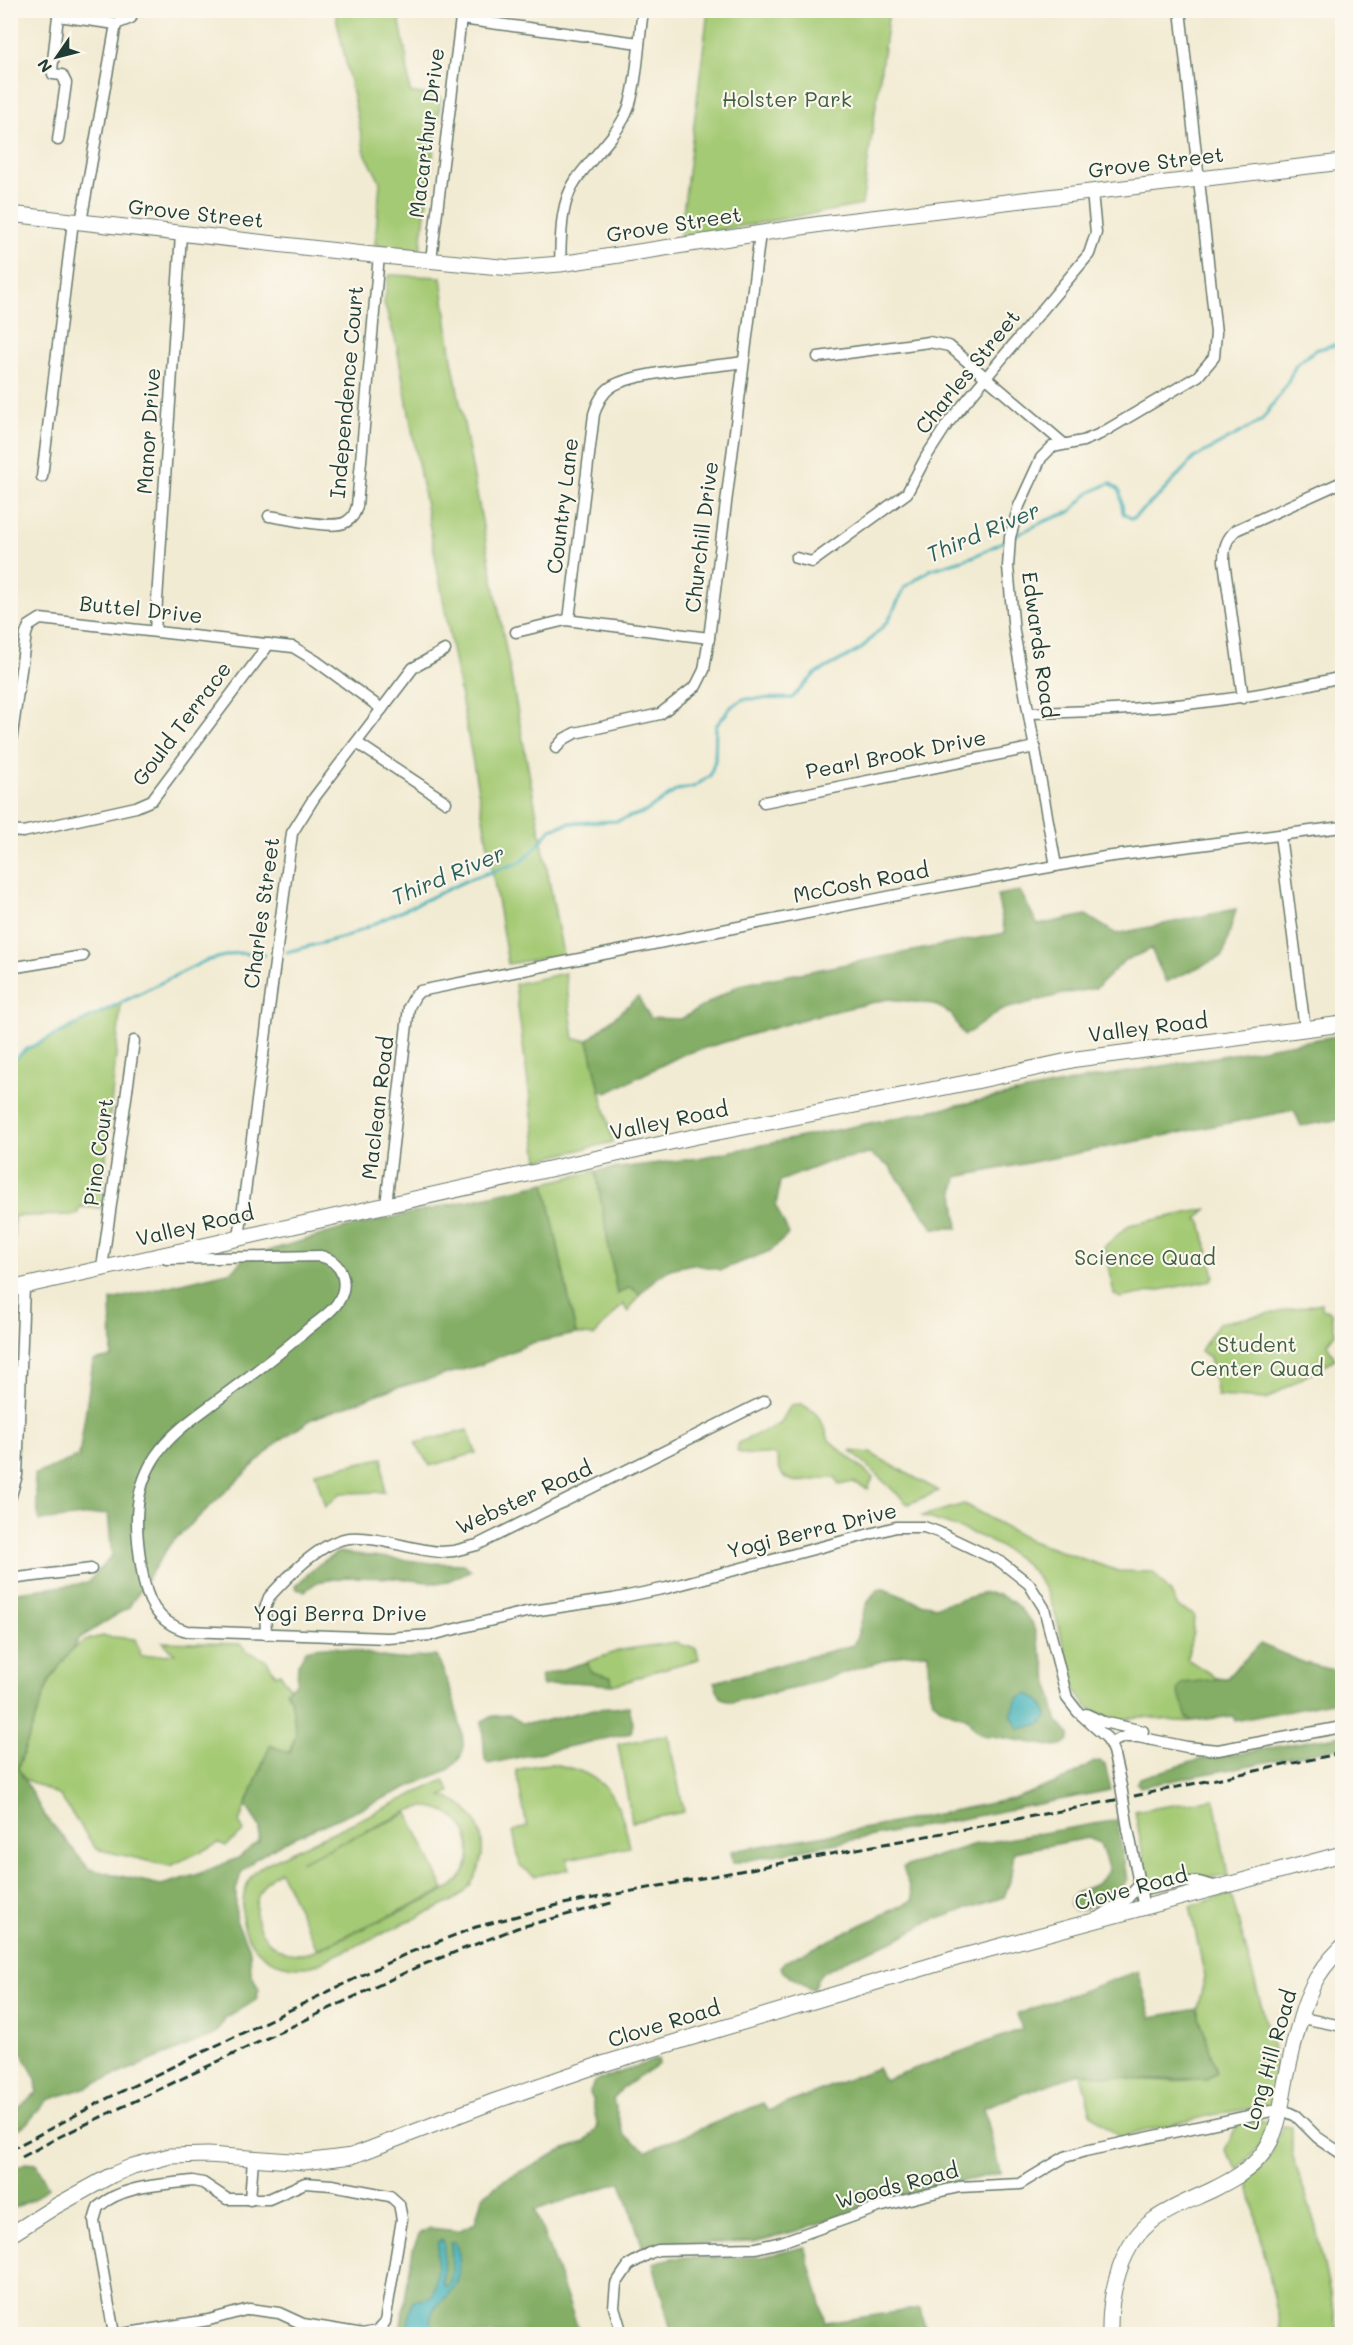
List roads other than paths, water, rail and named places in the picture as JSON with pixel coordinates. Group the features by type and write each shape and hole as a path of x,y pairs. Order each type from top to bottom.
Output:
{"street":[{"path":"58,140 66,83 62,75 54,74 52,70 59,13 116,24 131,18 132,10"},
{"path":"560,264 564,208 568,196 575,181 626,115 632,92 643,10"},
{"name":"Edwards Road","path":"1056,866 1010,600 1008,551 1019,506 1038,464 1052,447 1092,438 1120,423 1198,376 1214,357 1216,333 1180,10"},
{"path":"461,15 639,43"},
{"name":"Macarthur Drive","path":"431,261 461,15"},
{"path":"42,477 77,222 116,24"},
{"name":"Grove Street","path":"10,214 511,268 560,264 760,233 1342,162"},
{"name":"Charles Street","path":"796,558 812,562 907,493 942,431 1089,254 1096,233 1092,192"},
{"name":"Churchill Drive","path":"556,748 575,733 660,714 696,686 701,678 709,638 760,233"},
{"name":"Manor Drive","path":"155,631 181,234"},
{"name":"Independence Court","path":"269,516 331,525 346,522 355,514 379,255"},
{"path":"818,357 936,342 955,350 1064,444"},
{"name":"Country Lane","path":"569,620 594,414 601,398 612,386 628,379 743,362"},
{"path":"1244,698 1224,561 1229,536 1236,530 1342,482"},
{"name":"Buttel Drive","path":"11,745 29,626 40,619 293,647 382,709"},
{"path":"516,632 569,620 709,638"},
{"name":"Gould Terrace","path":"11,831 23,832 135,807 152,800 269,644"},
{"name":"Charles Street","path":"239,1238 292,833 314,798 413,668 445,650"},
{"path":"1029,713 1149,709 1244,698 1342,677"},
{"path":"357,742 446,802"},
{"name":"Pearl Brook Drive","path":"764,802 1035,747"},
{"name":"McCosh Road","path":"408,1017 411,1001 420,991 912,892 1105,857 1342,827"},
{"path":"1280,835 1305,1029"},
{"path":"10,968 83,956"},
{"name":"Maclean Road","path":"386,1205 408,1017"},
{"name":"Valley Road","path":"17,1287 716,1132 1077,1059 1342,1024"},
{"name":"Pino Court","path":"102,1269 134,1041"},
{"name":"Yogi Berra Drive","path":"145,1259 320,1256 333,1261 345,1282 336,1306 171,1437 155,1457 140,1490 135,1513 136,1537 148,1598 159,1615 175,1628 187,1631 388,1638 431,1635 526,1612 668,1588 896,1527 924,1527 1001,1562 1029,1584 1044,1608 1062,1685 1072,1705 1102,1731 1110,1743"},
{"path":"10,1499 17,1475 17,1287"},
{"name":"Webster Road","path":"266,1634 265,1608 269,1597 329,1544 343,1539 358,1538 441,1552 477,1545 765,1401"},
{"path":"10,1579 91,1569"},
{"path":"1072,1705 1103,1722 1170,1736 1184,1746"},
{"path":"1144,1908 1121,1786 1110,1743 1131,1736 1218,1750 1342,1727"},
{"name":"Clove Road","path":"10,2235 112,2175 134,2166 170,2156 208,2155 253,2160 321,2162 365,2152 495,2101 596,2066 914,1970 1342,1854"},
{"path":"1140,1884 1149,1889 1181,1882 1199,1882 1219,1888"},
{"path":"1094,1921 1110,1908 1127,1899 1140,1884"},
{"name":"Long Hill Road","path":"1110,2334 1114,2292 1125,2258 1136,2237 1154,2219 1222,2185 1254,2164 1271,2140 1281,2109 1288,2068 1312,1987 1328,1962 1342,1947"},
{"path":"1302,2018 1342,2026"},
{"path":"1281,2109 1296,2116 1317,2137 1342,2154"},
{"name":"Woods Road","path":"622,2334 614,2307 616,2284 629,2265 658,2250 756,2248 789,2239 879,2207 959,2187 1020,2184 1065,2157 1085,2151 1281,2109"},
{"path":"250,2200 253,2160"},
{"path":"114,2334 94,2221 98,2207 116,2195 193,2181 203,2183 227,2199 250,2200 275,2198 305,2183 374,2192 393,2198 402,2211 385,2322 382,2327 371,2333 363,2334 303,2324 279,2313 263,2309 249,2309 209,2320 122,2334"}],"water":[{"path":"1027,1694 1041,1702 1047,1717 1041,1724 1019,1729 1011,1715 1017,1699"},
{"path":"442,2240 444,2243 443,2282 446,2287 449,2285 452,2270 451,2243 455,2242 459,2260 458,2279 453,2289 432,2313 430,2326 432,2334 411,2334 407,2331 412,2301 429,2298 433,2294 438,2242"}],"waterway":[{"name":"Third River","path":"1014,536 1070,512 1089,493 1110,483 1120,491 1123,513 1132,519 1161,494 1194,458 1261,421 1286,386 1296,365 1315,350 1342,343"},
{"name":"Third River","path":"287,952 348,936 470,879 521,862 551,829 570,823 617,821 645,812 677,790 693,787 710,776 715,760 716,726 731,707 743,699 792,698 815,674 861,649 888,621 905,587 930,570 975,556 1006,540"},
{"name":"Third River","path":"10,1063 25,1050 205,961 237,953 264,955"}],"railway":[{"path":"10,2150 110,2097 406,1954 476,1927 558,1905 1076,1808 1342,1753"},
{"path":"22,2157 61,2136 417,1967 517,1928 615,1902"}],"park label":[{"name":"Holster Park","path":"787,100"},
{"name":"Science Quad","path":"1145,1258"},
{"name":"Student Center Quad","path":"1257,1357"}]}
